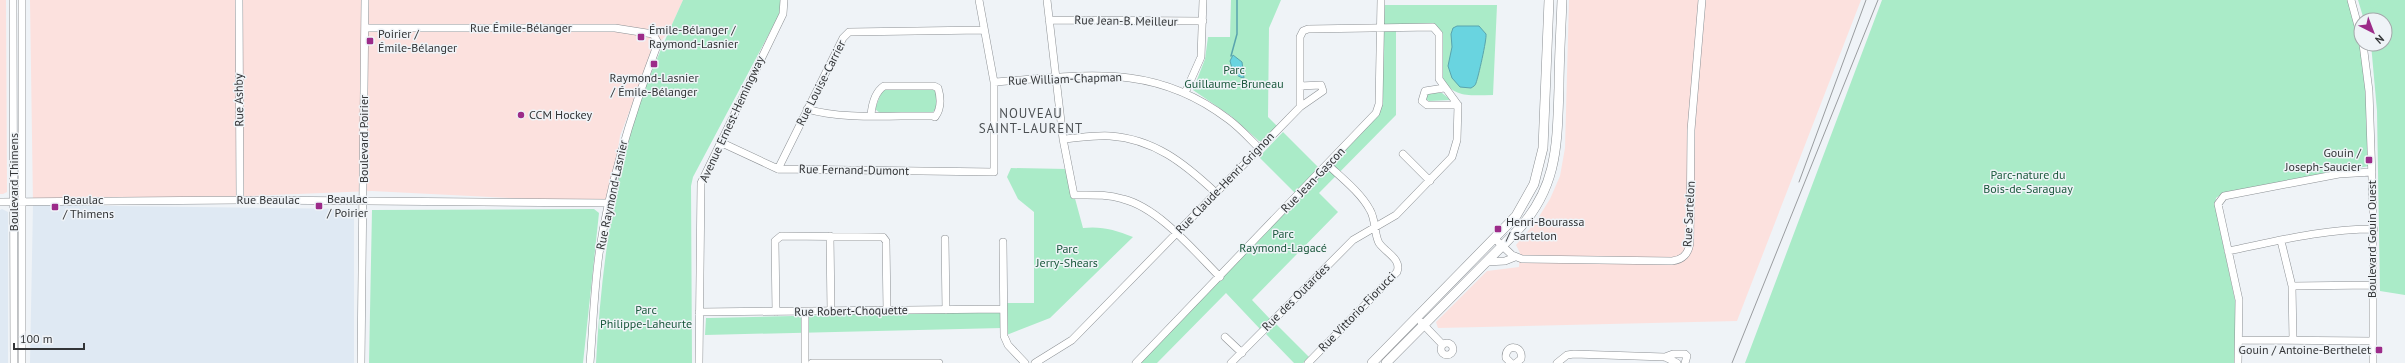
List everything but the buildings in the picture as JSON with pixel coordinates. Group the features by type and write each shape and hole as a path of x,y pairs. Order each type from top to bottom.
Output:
{"main road":[{"path":"1372,363 1495,238 1523,206 1534,184 1541,163 1544,138 1548,0"},
{"path":"1386,363 1503,246 1536,207 1548,184 1554,164 1557,134 1562,0"}],"street":[{"name":"Boulevard Thimens","path":"13,0 14,363"},
{"name":"Boulevard Thimens","path":"22,0 22,363"},
{"name":"Rue Ashby","path":"239,0 240,200"},
{"name":"Boulevard Poirier","path":"361,363 364,201 365,0"},
{"name":"Avenue Ernest-Hemingway","path":"699,363 699,192 704,174 783,14 784,0"},
{"path":"979,0 983,30 994,82"},
{"path":"1047,0 1055,78 1074,195 1102,195 1124,199 1140,206 1175,234 1220,277"},
{"path":"1185,93 1201,57 1203,0"},
{"name":"Rue Jean-Gascon","path":"1136,363 1328,165 1376,113 1379,104 1381,0"},
{"name":"Rue Sartelon","path":"1487,262 1505,261 1515,257 1526,259 1672,261 1680,259 1686,255 1689,246 1691,130 1702,0"},
{"path":"2351,0 2354,12"},
{"name":"Rue Jean-B. Meilleur","path":"1049,20 1203,21"},
{"path":"1300,107 1300,37 1303,31 1308,29 1433,27 1437,29 1439,34 1439,79 1444,88 1458,105"},
{"name":"Rue Émile-Bélanger","path":"365,28 615,28 653,34"},
{"name":"Rue Louise-Carrier","path":"778,169 843,38 849,32 983,30"},
{"name":"Rue Raymond-Lasnier","path":"590,363 599,254 609,203 633,109 658,43 653,34"},
{"name":"Boulevard Gouin Ouest","path":"2364,52 2369,91 2374,229 2373,363"},
{"name":"Rue William-Chapman","path":"994,82 1103,75 1127,76 1156,83 1185,93 1228,119 1259,148"},
{"name":"Rue Fernand-Dumont","path":"720,142 778,169 994,172 994,82"},
{"name":"Rue Claude-Henri-Grignon","path":"1035,363 1072,340 1215,192 1300,107 1323,91 1321,85 1300,86"},
{"path":"807,109 822,114 935,117 939,111 940,95 938,88 934,86 884,86 880,89 872,103 871,115"},
{"path":"1444,88 1425,91 1422,101 1427,105 1458,105"},
{"name":"Rue des Outardes","path":"1231,363 1353,240 1396,215 1446,164 1455,149 1458,105"},
{"path":"1064,139 1108,136 1131,139 1155,146 1189,167 1215,192"},
{"path":"1403,154 1430,181"},
{"name":"Rue Vittorio-Fiorucci","path":"1308,363 1398,272 1399,267 1397,262 1377,239 1376,227 1370,209 1328,165"},
{"path":"2238,363 2239,300 2218,204 2224,196 2339,174 2372,172"},
{"name":"Rue Beaulac","path":"0,202 240,200 609,203"},
{"path":"2228,251 2339,230 2374,229"},
{"path":"776,312 775,241 777,237 830,236 880,236 886,241 887,311"},
{"path":"830,236 831,312"},
{"path":"1495,238 1515,257"},
{"path":"945,239 946,310"},
{"path":"2281,241 2292,286 2293,340"},
{"path":"1003,242 1003,309 1005,341 1025,363"},
{"name":"Boulevard Poirier","path":"363,279 365,363"},
{"path":"2292,286 2373,285"},
{"name":"Rue Robert-Choquette","path":"699,312 831,312 1003,309"},
{"path":"805,312 805,363"},
{"path":"1416,318 1442,344"},
{"path":"1225,336 1242,352"},
{"path":"2239,340 2372,341"},
{"path":"1511,363 1506,358 1506,353 1509,348 1514,347 1519,349 1522,353 1521,358 1516,363"},
{"path":"1557,363 1567,355 1574,354 1665,357 1677,363"},
{"path":"1665,357 1672,354 1685,354 1687,356 1685,363"},
{"path":"812,363 939,363"}],"shaded area":[{"path":"0,0 6,0 7,192 3,194 0,194"},
{"path":"30,0 683,0 669,31 651,54 620,136 609,203 372,191 33,205"},
{"path":"1569,0 1861,0 1737,321 1438,328 1436,322 1487,271 1519,267 1520,253 1516,245 1535,223 1550,199 1560,176 1565,148"},
{"path":"33,205 354,209 354,363 30,363"},
{"path":"2,209 8,212 8,363 0,363 0,210"}],"green space":[{"name":"Parc Philippe-Laheurte","path":"683,0 780,0 780,13 693,177 691,186 692,363 596,363 605,258 610,223 625,153 646,86"},
{"name":"Parc Guillaume-Bruneau","path":"1231,0 1281,0 1269,28 1268,117 1278,127 1263,141 1259,141 1231,116 1193,90 1205,59 1208,37 1230,37"},
{"name":"Parc-nature du Bois-de-Saraguay","path":"1882,0 2348,0 2353,20 2353,52 2361,52 2365,75 2369,166 2223,193 2216,198 2215,206 2237,310 2237,363 1745,363"},
{"path":"2358,0 2405,0 2405,295 2380,291 2377,111 2372,52 2393,52 2393,12 2362,12"},
{"name":"Parc Raymond-Lagacé","path":"1381,5 1497,5 1493,95 1471,95 1458,93 1447,85 1443,79 1437,29 1396,28 1396,115 1319,193 1338,212 1252,300 1270,319 1260,329 1226,293 1157,363 1136,363 1376,113"},
{"path":"932,88 937,91 936,108 933,112 880,113 875,109 882,91 886,89"},
{"path":"1428,93 1442,93 1451,100 1429,101 1426,99"},
{"path":"1283,132 1319,168 1295,193 1259,157"},
{"name":"Parc Jerry-Shears","path":"1011,168 1067,169 1083,228 1108,229 1133,237 1050,318 1004,336 1003,303 1034,303 1034,212 1018,199 1007,177"},
{"path":"594,209 599,213 583,363 369,363 372,210"},
{"path":"996,311 1001,314 1002,328 705,335 706,318"},
{"path":"1276,324 1309,357 1303,363 1294,363 1266,334"}],"water":[{"path":"1457,26 1479,26 1486,34 1477,80 1475,85 1471,88 1460,87 1452,78 1448,66 1452,47 1451,34 1453,28"},
{"path":"1233,55 1242,62 1244,78 1238,76 1233,70 1230,61"}],"waterway":[{"path":"1231,56 1237,34 1237,0"}],"tram line":[{"path":"1799,182 1866,0"},
{"path":"1732,363 1878,0"}],"place":[{"name":"Émile-Bélanger / Raymond-Lasnier","path":"641,37"},
{"name":"Poirier / Émile-Bélanger","path":"370,41"},
{"name":"Raymond-Lasnier / Émile-Bélanger","path":"654,64"},
{"name":"CCM Hockey","path":"521,115"},
{"name":"Gouin / Joseph-Saucier","path":"2369,160"},
{"name":"Beaulac / Poirier","path":"319,206"},
{"name":"Beaulac / Thimens","path":"55,207"},
{"name":"Henri-Bourassa / Sartelon","path":"1498,229"},
{"name":"Gouin / Antoine-Berthelet","path":"2379,350"}],"district":[{"name":"NOUVEAU SAINT-LAURENT","path":"1031,120"}]}
